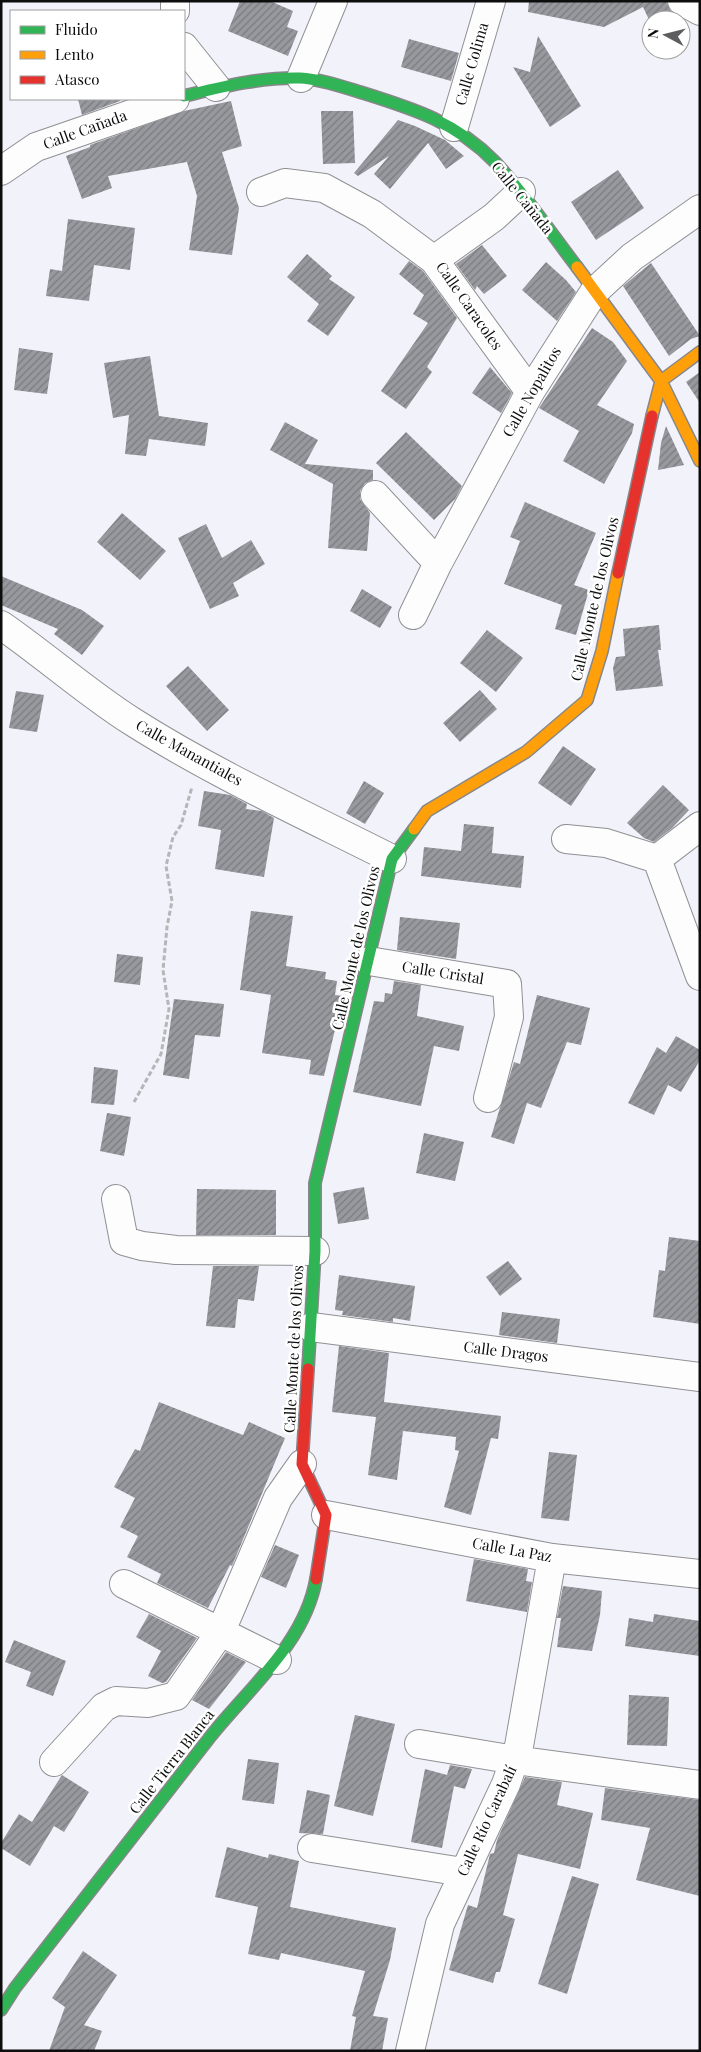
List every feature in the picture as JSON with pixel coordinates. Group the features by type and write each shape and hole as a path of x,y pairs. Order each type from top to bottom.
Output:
{"street":[{"path":"301,78 332,1"},
{"name":"Calle Colima","path":"454,127 491,1"},
{"path":"682,1 700,11"},
{"path":"185,47 216,87"},
{"name":"Calle Cañada","path":"185,96 247,81 301,78 333,84 421,111 454,127 494,162 521,192 661,381 700,461"},
{"name":"Calle Cañada","path":"1,171 36,147 172,100"},
{"path":"261,192 285,183 324,188 372,214 434,260"},
{"name":"Calle Caracoles","path":"521,192 486,223 434,260 530,392"},
{"name":"Calle Nopalitos","path":"413,615 438,563 530,392 594,292 632,256 700,209"},
{"path":"661,381 700,352"},
{"name":"Calle Monte de los Olivos","path":"326,1516 302,1464 315,1251 315,1183 392,859 427,811 526,752 587,700 602,651 642,458 661,381"},
{"path":"376,495 438,563"},
{"name":"Calle Manantiales","path":"1,625 130,720 194,758 392,859"},
{"path":"657,859 700,826"},
{"path":"566,839 606,843 657,859"},
{"path":"657,859 700,976"},
{"name":"Calle Cristal","path":"369,961 507,984 509,1017 488,1098"},
{"path":"116,1199 124,1240 142,1246 176,1250 315,1251"},
{"name":"Calle Dragos","path":"311,1327 700,1377"},
{"path":"54,1762 104,1707 116,1701 148,1703 176,1696 221,1631 278,1498 302,1464"},
{"name":"Calle La Paz","path":"326,1516 552,1558 700,1574"},
{"name":"Calle Tierra Blanca","path":"6,1993 219,1726 277,1660 299,1623 314,1588 326,1516"},
{"name":"Calle Río Carabalí","path":"410,2051 440,1924 506,1784 515,1760 552,1558"},
{"path":"124,1584 277,1660"},
{"path":"419,1744 515,1760 700,1785"},
{"path":"312,1848 463,1872"}],"path":[{"path":"134,1102 161,1054 169,1009 163,970 167,927 172,901 166,866 173,837 181,825 194,779 194,758"}],"building":[{"path":"240,1 270,1 293,11 287,27 298,31 288,56 228,31"},
{"path":"529,1 666,1 670,10 644,10 643,7 604,27 528,12"},
{"path":"538,36 581,106 550,127 513,67 530,72"},
{"path":"409,39 459,53 451,81 401,67"},
{"path":"78,100 120,100 120,101 82,115"},
{"path":"231,101 242,146 222,152 239,208 232,255 189,250 197,196 187,162 108,176 112,188 82,199 66,156 90,147 90,145 184,111"},
{"path":"321,111 353,111 355,163 323,164"},
{"path":"398,120 445,140 464,156 446,169 428,143 390,189 374,174 389,156 358,176 354,173"},
{"path":"618,170 644,208 596,240 571,202"},
{"path":"68,219 135,228 130,270 94,265 89,301 46,296 50,269 62,271"},
{"path":"482,245 507,276 484,294 477,286 475,290 456,264"},
{"path":"307,254 332,276 329,279 355,297 328,336 307,321 319,304 287,277"},
{"path":"409,261 423,271 457,318 427,367 432,372 406,409 381,391 428,323 413,314 424,295 399,274"},
{"path":"546,262 576,292 557,321 522,290"},
{"path":"651,263 700,336 691,339 669,356 623,286"},
{"path":"592,328 613,342 627,361 597,405 634,424 632,433 604,484 563,461 579,431 539,408"},
{"path":"19,348 53,353 47,394 14,390"},
{"path":"150,356 159,416 208,423 205,446 149,439 146,456 125,454 129,415 113,418 104,363"},
{"path":"490,367 512,393 501,413 472,393"},
{"path":"700,372 700,403 686,382"},
{"path":"285,422 318,440 305,464 373,470 373,480 365,483 360,491 360,499 370,513 367,551 328,548 333,484 270,450"},
{"path":"666,426 684,465 658,470 661,443"},
{"path":"406,432 462,486 455,499 434,520 376,463"},
{"path":"525,502 596,533 574,585 589,590 576,635 555,629 562,605 504,584 520,541 510,537"},
{"path":"122,513 166,551 140,580 97,542"},
{"path":"206,524 222,558 251,540 265,564 233,583 239,596 210,609 178,538"},
{"path":"1,576 82,610 104,626 82,655 54,634 58,629 1,605"},
{"path":"362,589 392,607 380,628 350,611"},
{"path":"659,625 661,650 658,650 663,686 616,691 613,668 616,657 625,656 623,629"},
{"path":"487,630 523,658 496,692 460,663"},
{"path":"188,666 229,710 207,731 166,686"},
{"path":"480,690 497,709 460,742 443,723"},
{"path":"16,691 44,695 37,732 9,728"},
{"path":"563,746 596,769 571,806 538,783"},
{"path":"364,781 384,793 365,824 346,813"},
{"path":"663,785 689,810 672,828 654,842 644,838 627,823"},
{"path":"204,791 230,795 247,804 246,809 262,811 274,818 264,877 215,869 221,830 198,826"},
{"path":"464,824 494,827 492,853 524,856 521,888 421,876 424,847 461,851"},
{"path":"251,911 293,916 286,966 326,972 325,979 337,981 335,995 343,996 324,1076 309,1074 311,1060 262,1053 271,995 240,990"},
{"path":"400,917 460,923 456,959 397,950"},
{"path":"117,954 143,957 140,985 114,982"},
{"path":"394,981 421,985 417,1016 464,1026 459,1051 434,1046 421,1106 353,1092 374,1001 384,1002 385,993 392,994"},
{"path":"537,995 590,1008 581,1045 567,1042 541,1108 527,1103 514,1144 491,1137 514,1062 520,1064"},
{"path":"174,999 224,1004 220,1037 195,1035 189,1079 163,1075"},
{"path":"676,1036 700,1050 700,1060 681,1092 668,1085 654,1115 628,1103 657,1047 666,1053"},
{"path":"94,1067 118,1070 114,1105 91,1103"},
{"path":"107,1113 131,1117 124,1156 100,1151"},
{"path":"424,1133 464,1142 455,1181 416,1173"},
{"path":"364,1187 369,1219 338,1224 333,1193"},
{"path":"197,1189 276,1190 276,1235 196,1235"},
{"path":"669,1237 700,1241 700,1324 653,1317 659,1270 665,1271"},
{"path":"508,1261 522,1279 500,1296 486,1277"},
{"path":"213,1266 259,1266 254,1301 238,1299 235,1328 206,1326"},
{"path":"339,1275 415,1286 410,1321 393,1318 393,1322 342,1315 343,1311 335,1310"},
{"path":"502,1312 560,1319 557,1343 499,1335"},
{"path":"339,1346 389,1353 384,1402 501,1416 498,1439 491,1438 471,1515 444,1507 459,1451 455,1450 456,1437 403,1431 397,1480 368,1475 376,1417 332,1412"},
{"path":"159,1402 243,1435 249,1422 285,1438 232,1566 230,1565 208,1608 157,1583 161,1574 127,1557 138,1536 120,1527 135,1498 114,1487 135,1449 140,1451"},
{"path":"549,1452 577,1455 569,1521 541,1518"},
{"path":"275,1545 299,1555 286,1588 261,1577"},
{"path":"474,1559 528,1569 526,1581 532,1582 527,1612 466,1601"},
{"path":"563,1586 602,1591 600,1615 592,1651 557,1647 561,1618 557,1618"},
{"path":"149,1614 197,1638 166,1682 162,1683 148,1676 161,1651 136,1637"},
{"path":"654,1614 700,1621 700,1656 625,1646 629,1618 653,1622"},
{"path":"14,1640 66,1661 53,1696 26,1686 31,1672 5,1662"},
{"path":"226,1652 246,1662 209,1709 192,1700"},
{"path":"629,1695 669,1697 667,1746 627,1745"},
{"path":"355,1715 395,1724 373,1816 334,1806"},
{"path":"248,1759 279,1763 274,1804 242,1800"},
{"path":"450,1765 472,1769 465,1789 454,1786 442,1848 411,1842 425,1769 447,1775"},
{"path":"62,1775 89,1792 64,1832 54,1826 30,1866 1,1848 1,1843 19,1814 32,1822"},
{"path":"525,1777 562,1782 557,1805 593,1813 580,1869 518,1854 503,1915 515,1919 500,1972 496,1972 493,1983 449,1970 468,1905 477,1908 490,1854 494,1853 497,1840"},
{"path":"605,1788 700,1800 700,1896 636,1880 650,1828 601,1820"},
{"path":"307,1790 330,1795 323,1834 299,1833"},
{"path":"227,1847 268,1858 269,1854 299,1861 290,1907 396,1928 390,1960 373,2016 388,2018 382,2051 350,2051 356,2017 352,2016 365,1971 281,1953 279,1960 248,1954 258,1907 215,1897"},
{"path":"572,1876 599,1884 567,1994 538,1984"},
{"path":"83,1951 117,1975 84,2025 102,2031 94,2051 49,2051 65,2007 52,1998"}],"traffic: fast":[{"path":"185,96 256,81 300,78 332,84 382,99 434,118 465,137 495,162 527,200 577,267"},
{"path":"308,1369 315,1251 315,1183 392,859 414,829"},
{"path":"1,2010 15,1988 210,1737 288,1644 310,1602 316,1579"}],"traffic: slow":[{"path":"577,267 661,381 700,461"},
{"path":"652,416 661,381 700,352"},
{"path":"414,829 427,811 526,752 587,700 602,651 618,573"}],"traffic: jam":[{"path":"618,573 652,416"},
{"path":"308,1369 302,1464 326,1515 316,1579"}]}
